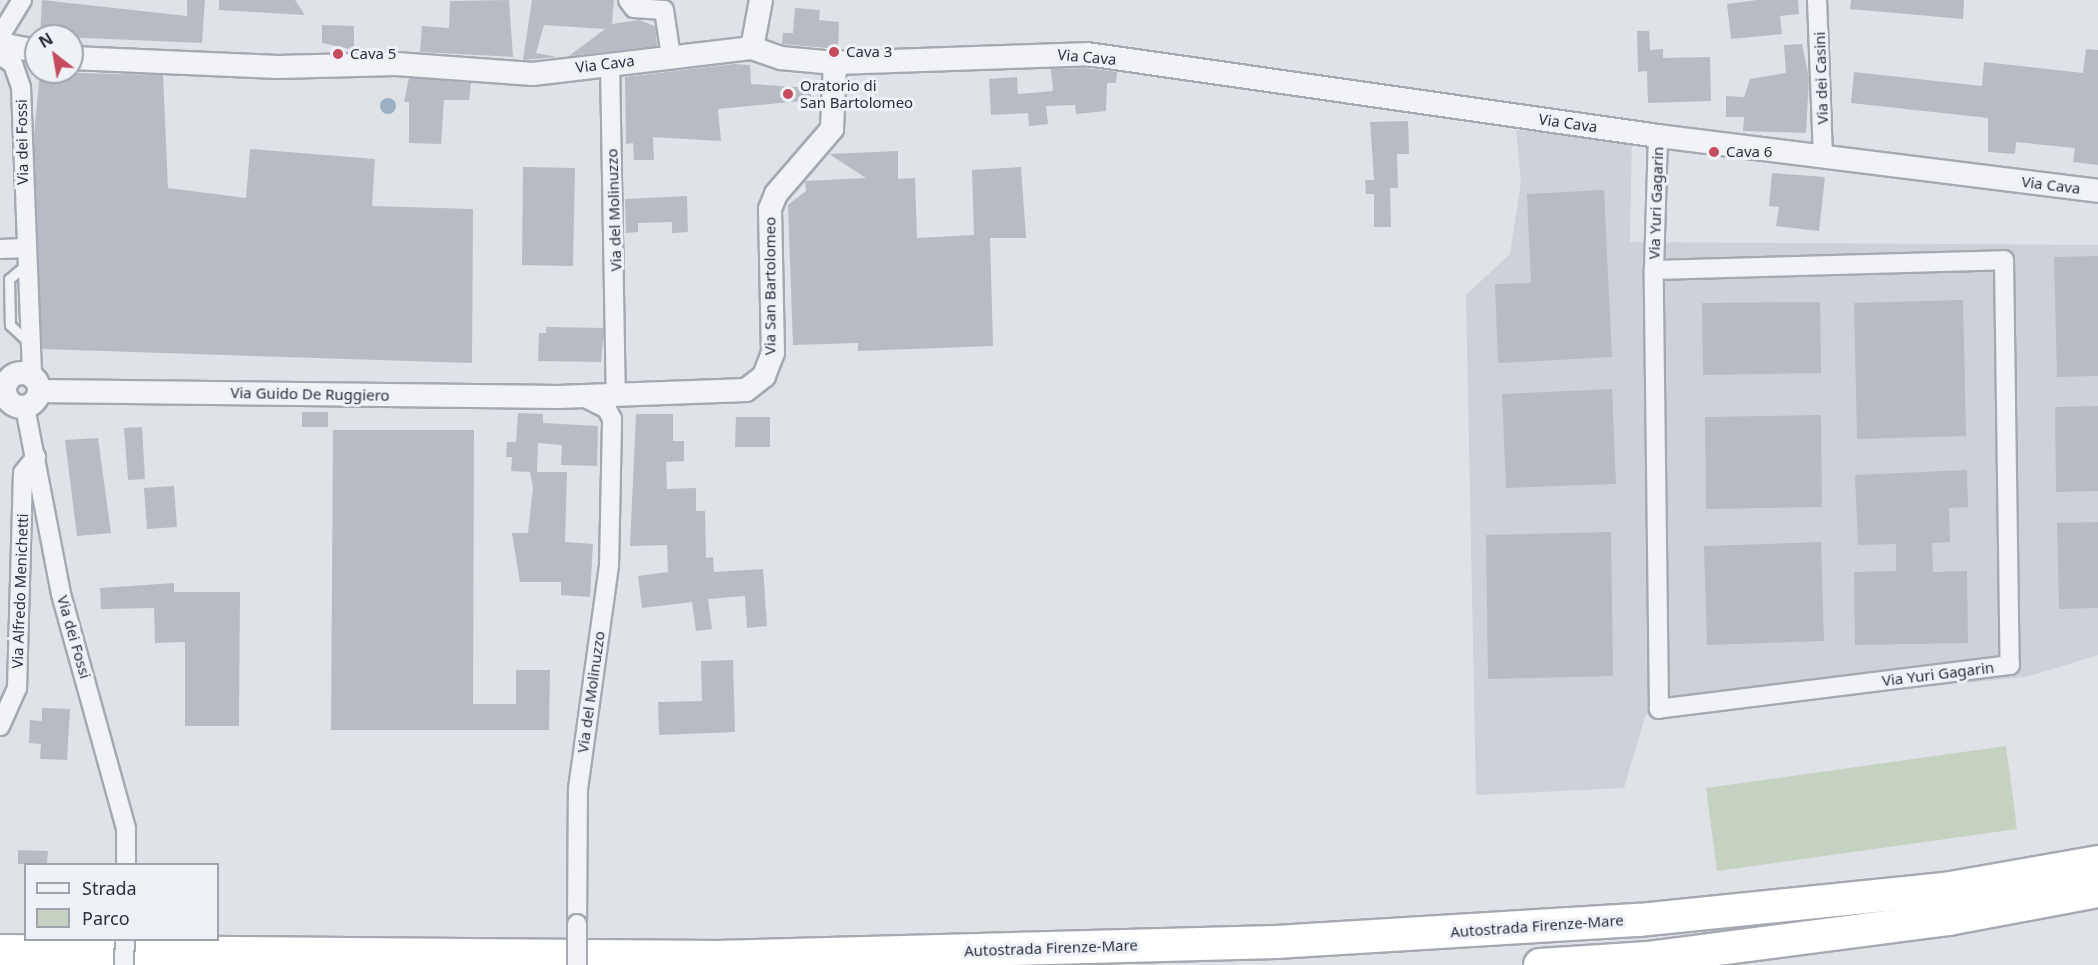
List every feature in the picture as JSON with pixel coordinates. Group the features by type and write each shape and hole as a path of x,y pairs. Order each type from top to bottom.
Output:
{"highway":[{"name":"Autostrada Firenze-Mare","path":"0,951 717,957 1276,942 1639,920 1945,889 2098,862"},
{"path":"1540,965 1648,958 1948,919 2098,891"}],"street":[{"path":"0,36 22,0"},
{"path":"628,0 634,8 664,10 671,57"},
{"path":"752,48 761,0"},
{"name":"Via dei Casini","path":"1817,0 1823,157"},
{"path":"0,44 24,49"},
{"name":"Via Cava","path":"84,59 278,67 396,64 533,74 610,63 752,48 781,58 835,63 1087,54 1658,136 2098,191"},
{"name":"Via dei Fossi","path":"0,55 13,64 21,87 26,256 36,457 61,594 126,829 126,863"},
{"name":"Via del Molinuzzo","path":"610,63 615,392"},
{"name":"Via San Bartolomeo","path":"615,392 746,390 764,376 773,354 770,209 776,194 832,129 835,63"},
{"name":"Via Yuri Gagarin","path":"1654,270 2004,260 2010,664 1659,709 1654,270 1658,136"},
{"path":"0,249 26,256"},
{"path":"3,388 9,401 32,392"},
{"name":"Via Guido De Ruggiero","path":"32,392 581,396 615,392"},
{"name":"Via Guido De Ruggiero","path":"581,396 607,408 612,419"},
{"name":"Via del Molinuzzo","path":"577,965 578,789 609,566 612,419"},
{"name":"Via Alfredo Menichetti","path":"0,726 17,688 23,473 36,457"},
{"path":"124,965 125,941"}],"shaded area":[{"path":"1516,130 1632,139 1630,242 2098,245 2098,655 2026,677 1646,714 1624,788 1476,795 1466,295 1510,254 1521,182"}],"green space":[{"path":"2006,746 2017,829 1717,871 1706,788"}],"water":[{"path":"385,98 391,98 396,106 394,112 385,114 380,109 380,103"}],"building":[{"path":"42,0 187,16 187,0 205,0 202,43 84,38 84,24 41,24"},
{"path":"219,0 295,0 305,15 219,10"},
{"path":"509,0 513,57 420,52 422,26 449,28 450,1"},
{"path":"532,0 614,0 612,24 639,20 655,26 657,46 569,56 605,29 544,25 536,53 557,57 523,60"},
{"path":"1757,0 1798,0 1799,14 1780,16 1782,34 1731,39 1727,4"},
{"path":"1851,0 1964,0 1963,19 1850,9"},
{"path":"795,8 820,10 819,20 839,22 838,49 782,44 783,33 793,33"},
{"path":"322,25 354,26 354,50 322,43"},
{"path":"1637,31 1649,31 1650,50 1663,49 1663,58 1710,57 1711,101 1648,103 1647,71 1638,72"},
{"path":"1802,44 1809,78 1806,133 1743,131 1744,117 1726,117 1726,96 1744,97 1750,79 1786,73 1784,45"},
{"path":"2086,49 2098,50 2098,165 2073,162 2075,148 2016,142 2015,154 1988,152 1988,118 1851,103 1854,72 1982,86 1984,62 2083,73"},
{"path":"734,64 750,65 751,84 811,88 811,100 718,109 721,141 653,137 654,160 634,160 633,143 626,144 625,77"},
{"path":"1086,68 1117,72 1116,83 1107,83 1106,111 1076,114 1075,105 1046,106 1048,124 1029,126 1028,113 991,115 989,79 1017,77 1018,94 1053,91 1051,69"},
{"path":"84,73 163,75 168,188 246,198 250,149 375,159 372,206 473,209 472,363 42,349 34,136 39,84 84,84"},
{"path":"409,78 471,83 469,100 444,100 441,144 409,143 409,102 404,102"},
{"path":"1408,121 1409,154 1397,154 1398,188 1390,188 1391,227 1374,227 1374,194 1366,194 1365,180 1374,180 1370,122"},
{"path":"898,151 898,179 915,178 917,238 974,235 972,170 1021,167 1026,238 990,238 993,346 858,351 858,343 793,345 788,205 806,191 805,181 866,178 829,154"},
{"path":"523,167 575,168 573,266 522,265"},
{"path":"1772,173 1825,177 1819,231 1776,226 1779,207 1769,206"},
{"path":"1604,190 1612,357 1498,363 1495,284 1531,283 1527,194"},
{"path":"687,196 688,232 672,233 672,222 638,223 638,232 626,233 625,199"},
{"path":"2098,256 2098,376 2057,377 2054,257"},
{"path":"1963,300 1966,436 1857,439 1854,303"},
{"path":"1820,302 1821,373 1703,375 1702,303"},
{"path":"546,327 604,328 601,362 538,361 539,333 546,333"},
{"path":"1612,389 1616,484 1506,488 1502,394"},
{"path":"2098,406 2098,491 2056,492 2055,407"},
{"path":"302,412 328,412 328,427 302,427"},
{"path":"518,413 543,414 543,423 598,426 597,466 561,465 562,445 538,443 537,472 567,472 565,542 593,544 590,597 561,595 561,582 520,582 512,533 528,533 533,488 530,472 511,471 512,457 506,457 507,442 516,442"},
{"path":"636,414 673,414 673,441 684,441 684,461 666,462 667,489 696,488 696,511 705,511 706,558 713,557 714,572 763,569 767,626 747,628 745,596 708,599 712,629 696,631 692,602 642,608 638,576 668,572 667,545 630,546"},
{"path":"1821,415 1822,507 1706,509 1705,417"},
{"path":"736,417 770,417 770,447 735,447"},
{"path":"142,427 145,479 128,480 124,428"},
{"path":"333,430 474,430 473,704 516,704 516,670 550,670 549,730 331,730"},
{"path":"98,438 111,533 77,536 65,440"},
{"path":"1967,470 1968,507 1949,508 1950,542 1932,543 1933,572 1967,571 1968,643 1855,645 1854,572 1896,571 1896,544 1858,545 1855,475"},
{"path":"174,486 177,527 147,529 144,488"},
{"path":"2098,522 2098,608 2059,609 2057,523"},
{"path":"1611,532 1613,676 1488,679 1486,535"},
{"path":"1821,542 1824,641 1707,645 1704,546"},
{"path":"174,583 174,592 240,592 239,726 185,726 185,642 155,643 154,608 101,609 100,588"},
{"path":"733,660 735,732 659,735 658,702 702,701 701,661"},
{"path":"42,708 70,709 67,760 40,759 41,744 29,743 30,720 42,721"},
{"path":"18,850 48,851 47,863 18,864"}],"place":[{"name":"Cava 3","path":"834,52"},
{"name":"Cava 5","path":"338,54"},
{"name":"Oratorio di San Bartolomeo","path":"788,94"},
{"name":"Cava 6","path":"1714,152"}]}
